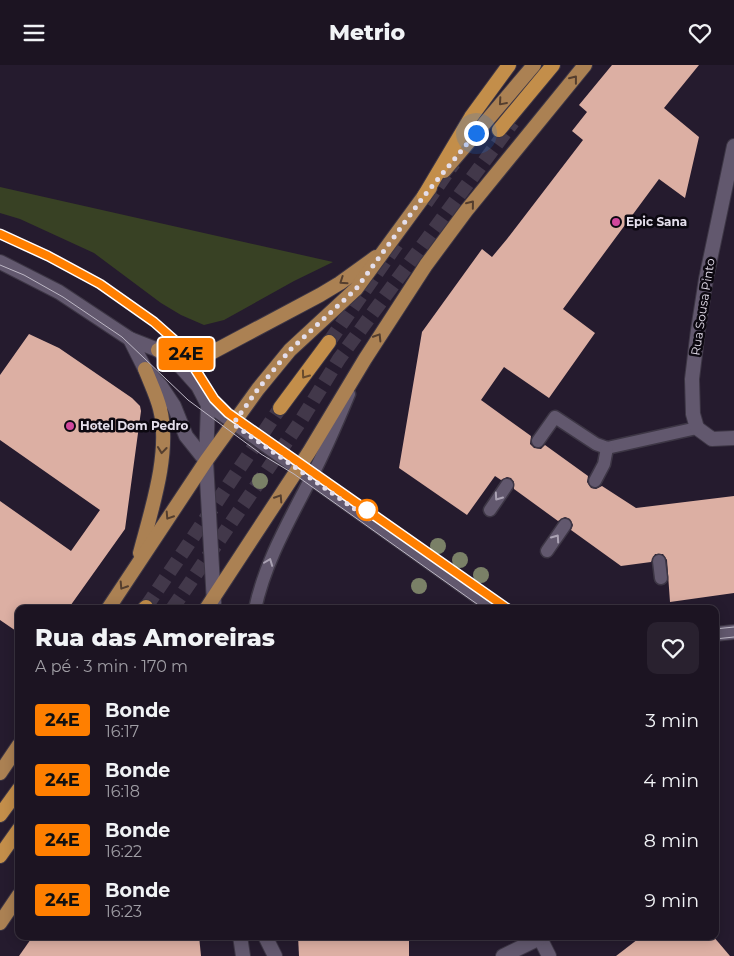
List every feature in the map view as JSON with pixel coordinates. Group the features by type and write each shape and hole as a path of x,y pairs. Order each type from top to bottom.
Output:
{"highway":[{"path":"424,196 471,117 509,65"},
{"path":"499,130 553,65"},
{"path":"280,409 329,342"},
{"path":"0,815 15,794"},
{"path":"0,856 15,835"}],"main road":[{"path":"111,605 206,461 280,362 290,350 356,289 424,196 534,65"},
{"path":"211,605 298,469 364,359 426,265 466,211 585,65"},
{"name":"Rua Sousa Pinto","path":"697,428 692,414 692,379 698,330 706,279 734,146"},
{"path":"0,262 59,292 130,339 158,350 188,357 201,357 340,283 382,252"},
{"path":"130,339 146,369 160,410 163,436 159,476 138,564"},
{"path":"158,350 192,379 208,405 206,461 211,605"},
{"path":"146,369 160,385 174,407 186,436 206,461"},
{"path":"697,428 712,439 734,439"},
{"path":"719,633 734,631"},
{"path":"0,773 15,751"},
{"path":"0,923 15,901"},
{"path":"241,940 243,956"},
{"path":"267,940 275,956"},
{"path":"503,956 534,940"},
{"path":"541,940 549,956"}],"lane":[{"path":"256,605 260,586 273,552 312,477 364,359"},
{"path":"208,405 312,477 488,605"},
{"path":"538,441 554,417 596,444 608,448 697,428"},
{"path":"596,481 604,464 608,448"},
{"path":"490,510 507,485"},
{"path":"547,551 565,525"},
{"path":"659,561 661,577"}],"green space":[{"path":"0,187 333,262 294,281 224,320 204,325 181,315 161,303 94,253 20,219 0,213"}],"building":[{"path":"612,65 699,65 664,108 699,137 685,198 659,179 563,309 595,333 549,398 504,367 481,400 531,436 530,444 534,448 541,449 545,445 588,476 587,482 591,488 596,489 602,486 636,508 734,496 734,593 670,602 667,560 663,554 655,554 651,562 621,566 571,530 573,525 570,519 565,517 558,521 514,489 514,482 511,478 507,477 501,480 495,476 467,515 399,468 422,332 482,249 492,257 583,140 572,131 587,112 579,105"},
{"name":"Hotel Dom Pedro","path":"29,334 59,348 132,398 140,406 141,411 125,529 71,605 15,605 15,630 0,620 0,501 71,551 100,510 0,440 0,375"},
{"path":"30,940 199,940 201,956 19,956"},
{"path":"298,940 409,940 409,956 299,956"},
{"path":"637,940 716,940 730,956 616,956"}],"tunnel":[{"path":"175,605 300,422 339,359 513,122"},
{"path":"426,203 454,163"},
{"path":"329,342 399,241"},
{"path":"147,605 280,408"}],"tram line":[{"path":"0,234 48,256 100,284 154,322 180,345 214,399 228,413 502,605"},
{"name":"24E","path":"0,234 48,256 100,284 154,322 180,345 214,399 228,413 502,605"},
{"path":"0,265 24,275 63,297 122,337 188,400 261,454 294,474 478,605"},
{"path":"719,629 734,627"},
{"path":"719,639 734,637"}],"place":[{"name":"Epic Sana","path":"616,222"},
{"name":"Hotel Dom Pedro","path":"70,426"}],"route":[{"path":"367,510 369,519 312,477 233,424 258,389 290,350 342,304 356,289 424,196 476,133"}]}
